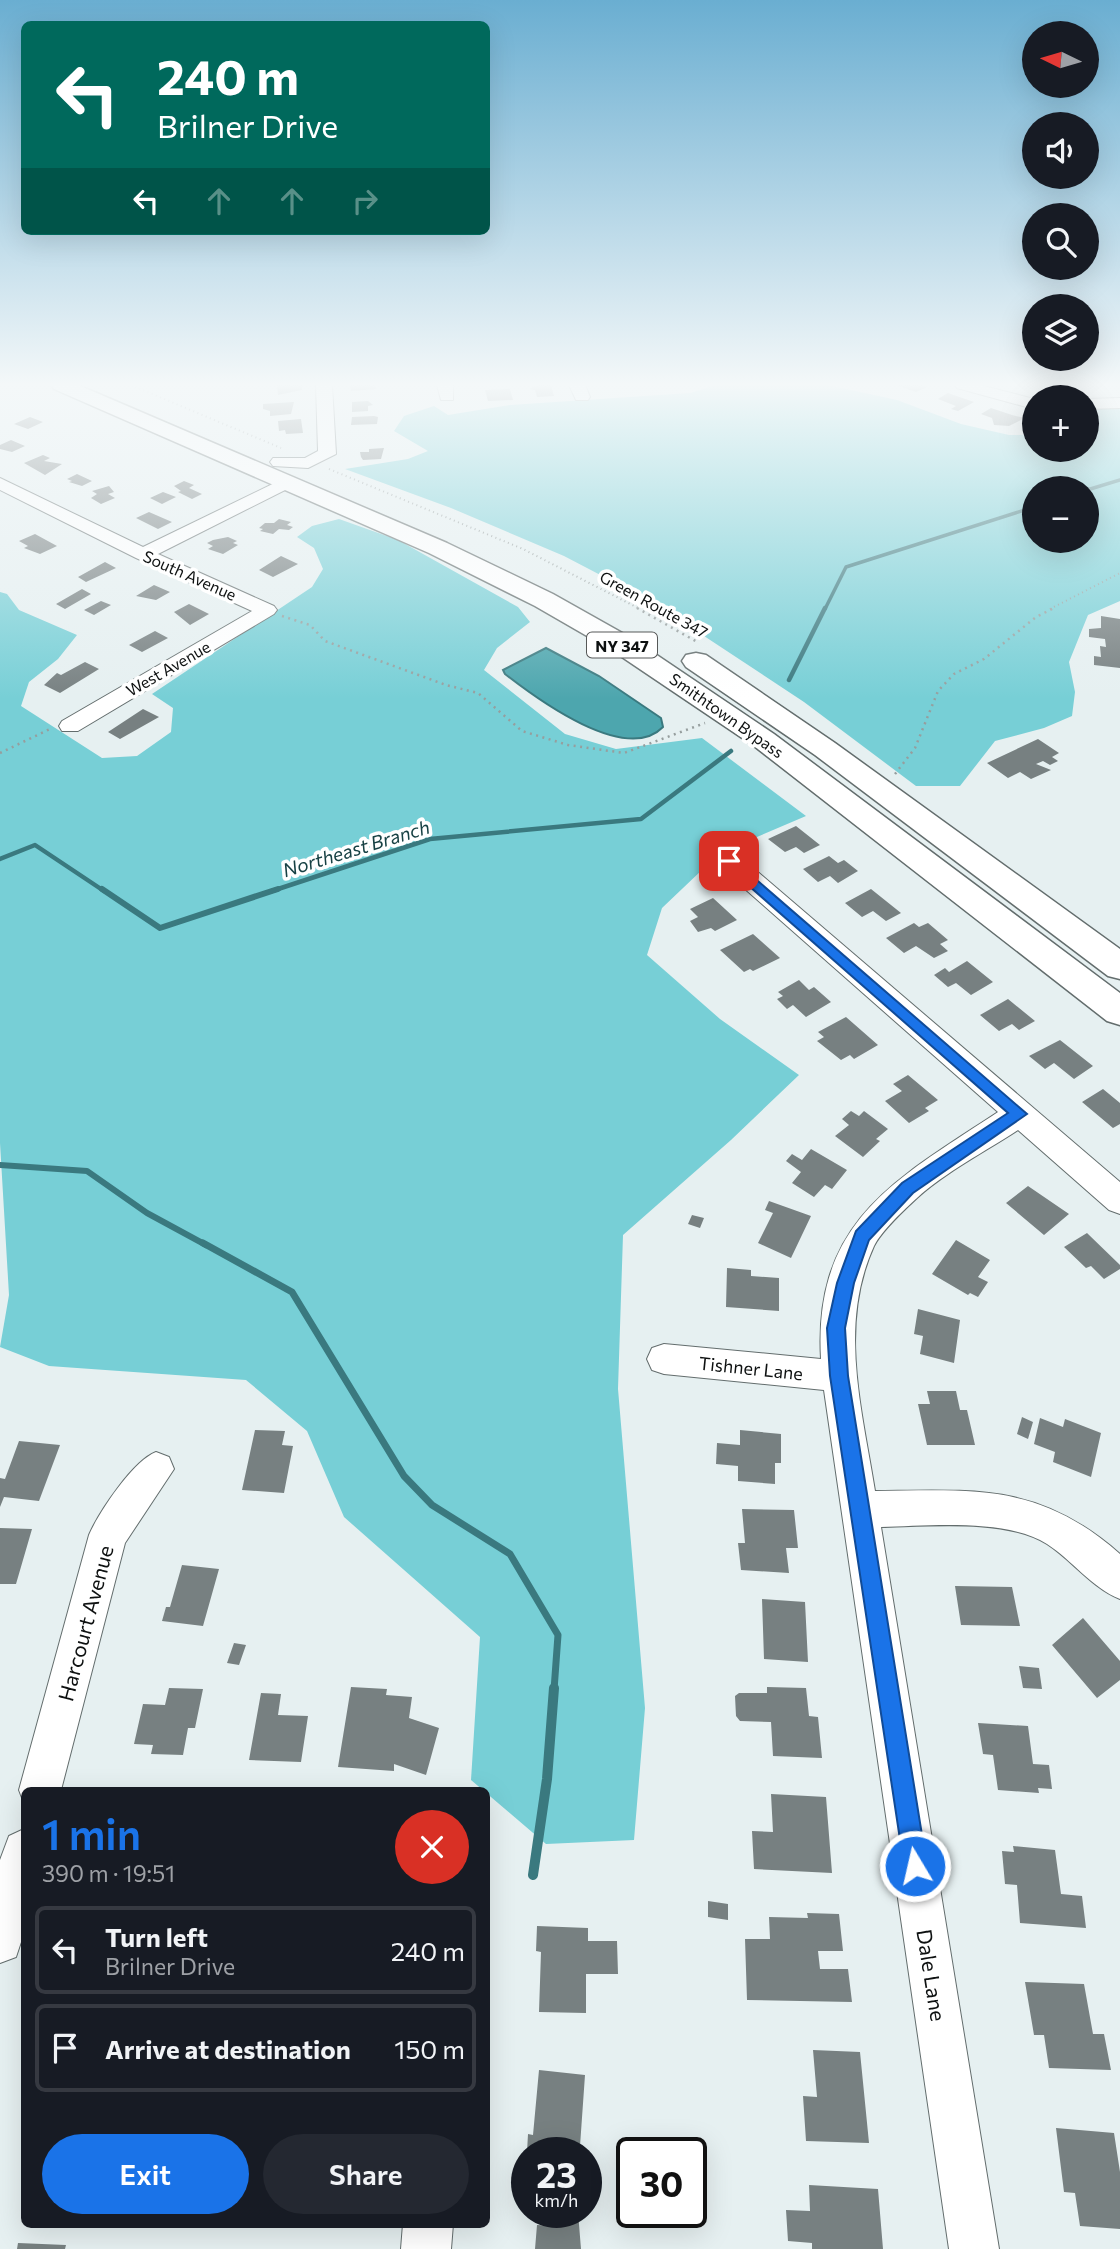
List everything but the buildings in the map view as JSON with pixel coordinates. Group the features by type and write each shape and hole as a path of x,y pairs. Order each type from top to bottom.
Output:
{"highway":[{"name":"Smithtown Bypass","path":"332,490 570,614 680,680 805,771 1120,1012"},
{"name":"Smithtown Bypass","path":"342,490 530,571 637,626 693,659 825,749 1120,967"}],"street":[{"name":"South Avenue","path":"14,490 143,554 267,610"},
{"path":"143,554 247,490"},
{"name":"West Avenue","path":"69,726 267,610"},
{"path":"729,861 1120,1201"},
{"name":"Dale Lane","path":"974,2249 839,1376 836,1328 845,1283 862,1236 907,1188 1019,1114"},
{"name":"Tishner Lane","path":"664,1359 839,1376"},
{"name":"Harcourt Avenue","path":"41,1787 108,1535 156,1469"},
{"path":"861,1509 965,1508 1039,1520 1095,1556 1120,1580"},
{"path":"0,1941 21,1862"},
{"path":"426,2249 428,2228"}],"path":[{"name":"Green Route 347","path":"380,490 523,549 599,586 702,645"},
{"path":"894,775 915,748 938,691 954,674 984,659 1036,617 1120,573"},
{"path":"267,610 310,625 325,641 446,685 478,693 522,731 568,745 624,753 710,721"},
{"path":"0,753 51,729 69,726"}],"shaded area":[{"path":"402,490 1022,490 1022,553 1099,553 1099,490 1120,490 1120,601 1088,615 1069,662 1075,692 1072,716 1044,728 995,741 960,786 916,786 804,702 654,603 564,556"},
{"path":"339,519 398,540 518,607 530,622 497,648 484,670 565,734 616,749 702,738 806,816 745,842 703,869 662,908 647,955 720,1019 799,1075 731,1140 623,1235 618,1389 645,1708 634,1840 546,1844 490,1796 490,1787 479,1787 471,1780 480,1637 344,1517 307,1431 246,1380 49,1366 0,1347 9,1295 0,1143 0,592 7,594 19,610 77,635 58,659 29,682 21,706 102,758 137,756 171,732 173,708 152,694 312,587 323,569 314,548 297,537 312,526"},
{"path":"546,648 599,676 661,718 663,727 647,737 627,738 605,734 559,712 505,674 503,670"}],"waterway":[{"name":"Northeast Branch","path":"825,609 846,567 1022,511"},
{"name":"Northeast Branch","path":"789,680 825,608"},
{"name":"Northeast Branch","path":"272,891 430,839 641,819 731,751"},
{"name":"Northeast Branch","path":"0,859 35,845 104,891"},
{"name":"Northeast Branch","path":"102,889 160,928 278,889"},
{"path":"0,1165 87,1171 147,1213 206,1245"},
{"path":"203,1243 292,1292 404,1476 432,1505 510,1554 558,1635 554,1690"},
{"path":"533,1875 547,1779 554,1688"}],"route":[{"path":"729,861 1019,1114 907,1188 862,1236 845,1283 836,1328 839,1376 915,1866"}]}
